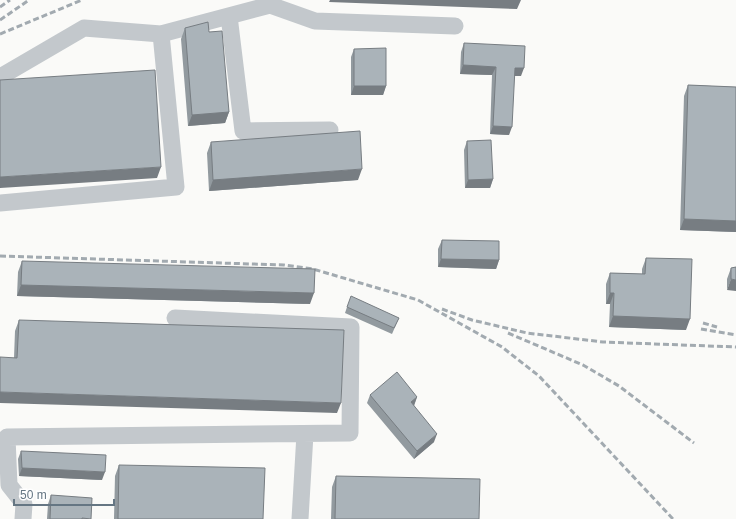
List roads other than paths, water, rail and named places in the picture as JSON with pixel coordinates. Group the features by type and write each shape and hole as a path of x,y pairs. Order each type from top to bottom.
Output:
{"lane":[{"path":"0,77 84,28 161,34 270,6 314,21 455,26"},
{"path":"229,16 243,131 330,130"},
{"path":"0,203 176,187 161,34"},
{"path":"23,519 24,504 9,485 7,437 350,433 351,327 175,318"},
{"path":"300,519 305,434"}],"railway":[{"path":"0,7 10,0"},
{"path":"0,20 29,0"},
{"path":"0,34 82,0"},
{"path":"0,256 284,265 313,269 418,300 502,347 539,376 673,519"},
{"path":"442,309 472,320 527,333 603,342 736,347"},
{"path":"703,323 717,327"},
{"path":"701,329 736,335"},
{"path":"508,333 583,365 619,386 694,443"}]}
